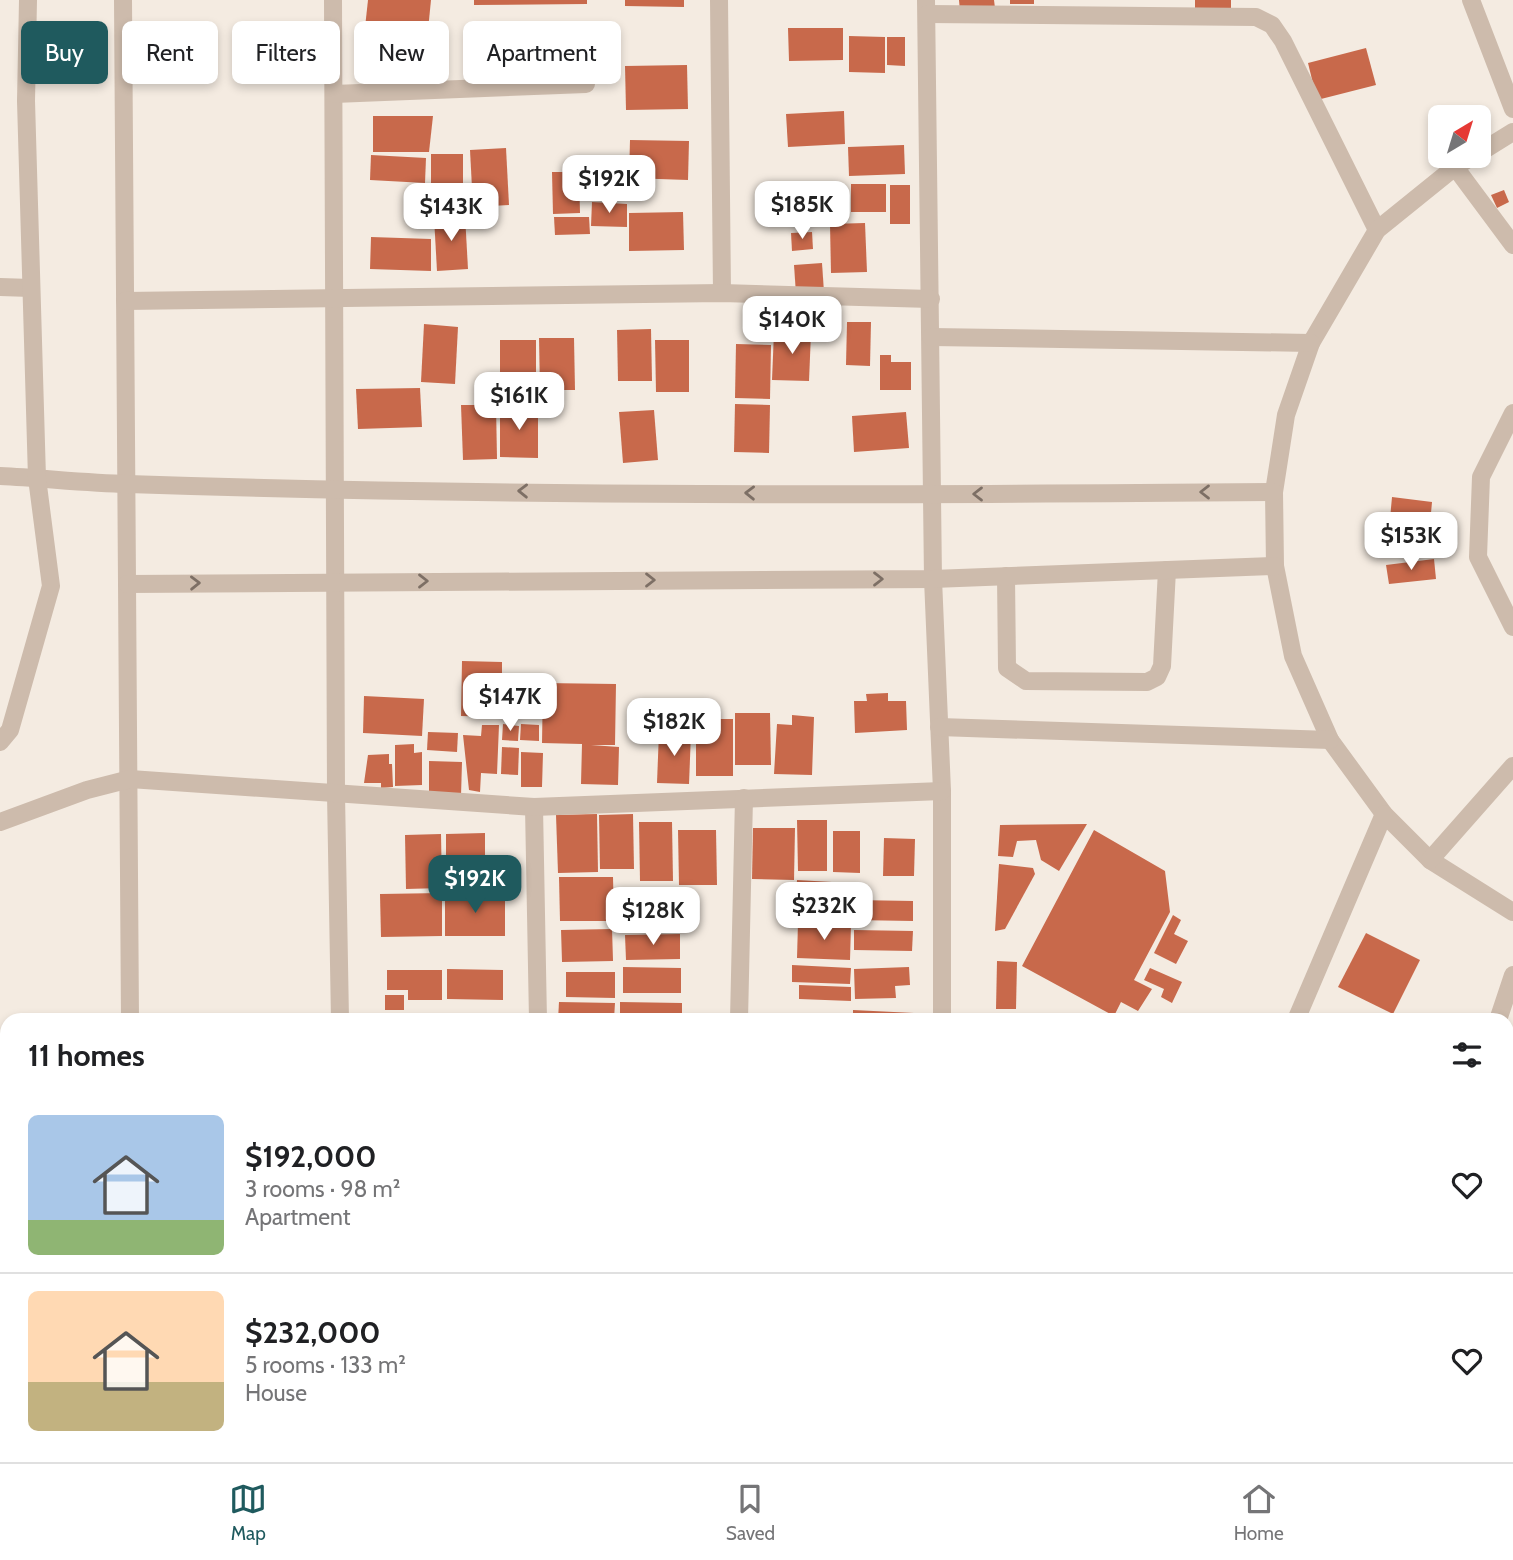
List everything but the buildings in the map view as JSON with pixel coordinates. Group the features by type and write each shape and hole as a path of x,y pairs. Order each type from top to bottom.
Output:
{"street":[{"path":"0,742 10,730 51,586 37,478 26,101 28,0"},
{"path":"123,0 124,484 130,779 130,1013"},
{"path":"333,0 336,794 341,1013"},
{"path":"719,0 722,293"},
{"path":"1471,0 1513,108"},
{"path":"942,1013 942,791 933,579 927,7 1256,17 1272,25 1283,41 1377,230"},
{"path":"334,94 586,84"},
{"path":"1491,146 1513,132"},
{"path":"1454,168 1377,230 1311,343 1286,415 1273,492 1275,566 1293,656 1330,740 1384,814 1430,860 1513,912"},
{"path":"1456,168 1513,245"},
{"path":"0,287 31,288"},
{"path":"125,301 335,296 722,293 931,299"},
{"path":"931,337 1311,343"},
{"path":"1513,413 1481,477 1478,557 1513,627"},
{"path":"0,476 124,484 336,489 934,494 1273,492"},
{"path":"127,584 933,579 1275,566"},
{"path":"1006,576 1007,668 1015,676 1026,681 1147,682 1157,677 1162,666 1167,570"},
{"path":"939,727 1330,740"},
{"path":"1430,860 1513,766"},
{"path":"0,822 36,811 87,789 130,779 534,807 942,791"},
{"path":"739,1013 744,798"},
{"path":"534,807 538,1013"},
{"path":"1299,1013 1384,814"},
{"path":"1500,1013 1513,975"}]}
